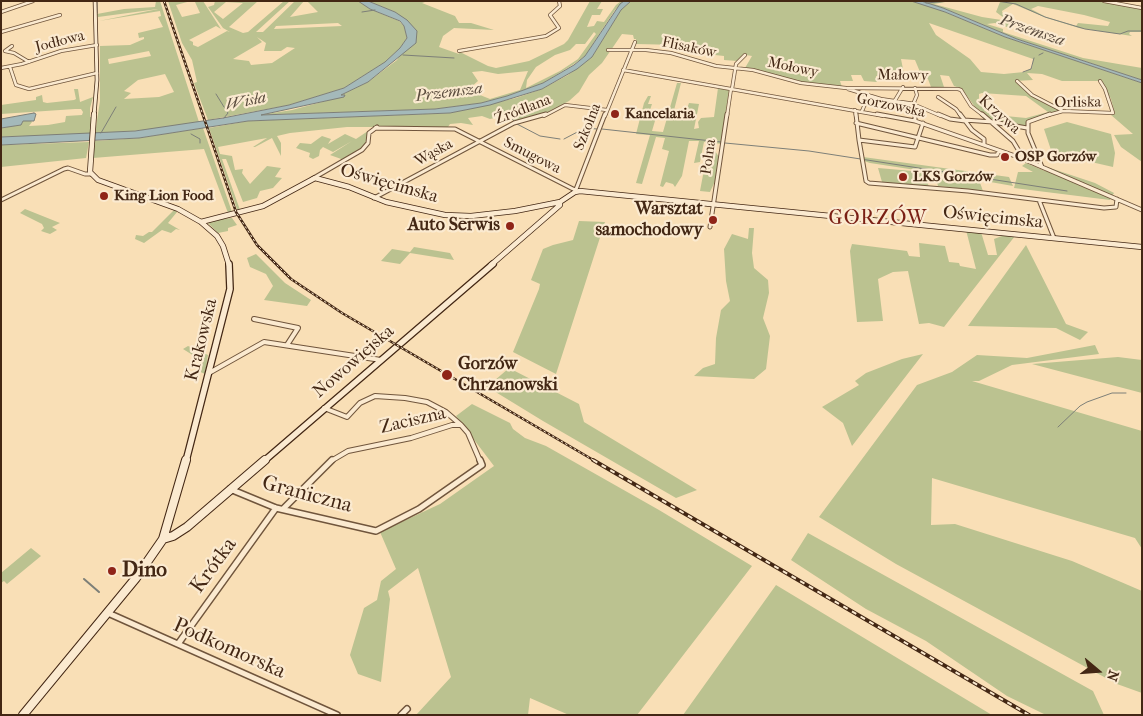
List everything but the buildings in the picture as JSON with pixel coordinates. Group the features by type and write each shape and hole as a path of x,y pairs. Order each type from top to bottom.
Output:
{"street":[{"path":"1,12 33,1"},
{"path":"1,200 64,169 68,168 85,174 91,174 97,72 95,1"},
{"path":"459,51 546,36 559,29 550,15 560,6 559,1"},
{"path":"1104,1 1142,8"},
{"path":"1,32 60,15"},
{"path":"623,70 636,42"},
{"name":"Jodłowa","path":"1,68 28,62 61,51 96,45"},
{"name":"Jodłowa","path":"12,46 6,51 14,53 28,62"},
{"name":"Flisaków","path":"608,50 646,50 671,53 710,64 736,68"},
{"name":"Polna","path":"710,227 737,63 746,55"},
{"path":"10,67 16,86 29,89 97,72"},
{"name":"Mołowy","path":"736,68 753,70 796,82 846,88"},
{"name":"Gorzowska","path":"623,70 923,123 1021,158 1142,210"},
{"name":"Szkolna","path":"575,191 623,70"},
{"path":"1017,81 1032,94 1063,111"},
{"name":"Orliska","path":"1027,128 1028,122 1031,120 1063,111 1113,113 1105,89 1100,81"},
{"path":"862,111 871,96 876,93 874,86"},
{"name":"Małowy","path":"846,88 874,86 960,89"},
{"path":"894,102 903,87"},
{"path":"846,88 894,102 915,105 950,118 993,122 1027,128 1042,167"},
{"path":"915,88 917,95 915,121"},
{"name":"Krzywa","path":"960,89 971,106 993,122 1001,132 1013,141 1022,156 1021,158"},
{"path":"938,97 956,109 972,130 984,139 984,145"},
{"name":"Źródlana","path":"478,142 516,122 543,116 565,105 607,110"},
{"path":"855,110 866,182 1111,208 1116,207 1115,201 1117,199"},
{"path":"859,140 915,147 923,123"},
{"path":"856,124 990,155 997,155 999,151"},
{"name":"Smugowa","path":"312,179 362,150 368,143 369,133 376,128 449,128 575,191"},
{"name":"Wąska","path":"374,198 430,170 478,142"},
{"name":"Krakowska","path":"23,715 149,562 163,539 172,516 229,295 230,271 223,246 217,236 202,222 178,209 98,180 91,174"},
{"name":"Oświęcimska","path":"202,222 233,216 269,204 312,179 318,179 349,187 374,198 428,212 458,216 504,213 560,202 575,191 1142,247"},
{"path":"1039,200 1054,238"},
{"name":"Nowowiejska","path":"163,539 173,536 187,527 537,226 556,209 560,202"},
{"path":"254,319 298,328 287,345"},
{"path":"209,373 264,342 381,360"},
{"path":"324,408 347,417 360,403 375,396 405,398 427,402 446,412 461,425"},
{"name":"Zaciszna","path":"283,509 333,459 348,451 411,438 452,425 461,425 468,434 482,465 419,509 376,531"},
{"name":"Graniczna","path":"230,489 276,508 376,531"},
{"name":"Krótka","path":"178,644 276,508"},
{"name":"Podkomorska","path":"108,613 337,715"},
{"path":"401,715 408,709"}],"green space":[{"path":"156,1 160,1 199,122 157,129 95,134 100,101 100,46 130,45 144,39 144,37 139,38 138,33 163,27 158,17 161,16 160,11 99,21 158,9 98,17 97,14 124,9 155,7","holes":["149,51 151,56 109,64 108,59","165,74 174,92 159,97 124,99 131,93 124,91 138,80"]},
{"path":"168,1 191,1 176,5 182,17 200,13 195,2 203,1 221,29 216,26 189,40 198,47 227,31 230,32 223,28 208,7 214,5 215,1 258,1 229,27 243,33 248,32 284,1 290,1 256,32 263,32 295,1 304,1 290,17 318,12 307,1 358,1 370,9 399,21 404,26 407,38 400,48 385,62 344,88 289,105 208,120 194,83 197,82 192,60 182,43","holes":["226,2 243,3 223,19 214,12","338,23 342,26 274,29 276,26","257,37 266,43 264,51 281,51 287,47 295,48 272,63 251,65 249,61 233,59 262,42"]},
{"path":"368,1 425,2 422,3 455,16 459,23 471,23 494,30 454,28 443,36 439,47 459,54 458,51 496,68 529,61 564,44 590,1 602,1 597,9 603,9 600,15 592,15 587,27 594,26 597,21 604,22 616,5 624,1 615,10 585,56 543,83 507,96 481,103 435,109 260,115 292,110 333,99 368,82 397,60 415,30 395,12","holes":["594,32 596,34 578,59 560,71 526,88 527,80 536,67 555,55 570,50 576,44 585,44","482,71 498,74 528,71 520,90 490,99 470,88 478,81 472,72"]},
{"path":"631,1 911,1 928,5 1005,37 1142,83 1142,162 1121,147 1114,135 1133,134 1111,115 1115,114 1111,99 1104,86 1098,81 1062,81 1042,74 1027,73 1033,80 1016,81 1030,93 1061,111 1029,120 1025,127 994,121 975,107 962,89 954,86 949,76 940,75 944,87 931,87 928,79 923,79 915,60 901,59 904,74 885,72 886,76 876,76 877,82 864,81 861,75 851,75 853,81 840,81 842,87 795,82 745,68 752,56 746,55 737,61 724,60 724,56 697,53 697,50 679,45 636,44 636,39 634,39 633,35 622,34 602,63 589,75 579,92 569,101 537,118 517,122 507,115 490,119 482,116 468,118 473,125 461,123 450,124 448,127 347,127 290,133 277,136 281,143 281,156 272,138 255,147 253,147 267,138 218,147 220,154 232,156 235,170 243,169 242,173 250,184 267,166 281,168 275,177 282,178 273,188 260,191 257,198 243,202 226,159 222,159 240,210 238,212 209,128 248,121 450,113 516,98 542,89 568,75 592,57 621,10","holes":["929,23 1033,59 1032,68 1024,72 1004,74 981,72 970,59 936,35","979,94 1026,96 1048,112 1026,118 995,115 985,111 979,99"]},
{"path":"921,1 951,1 934,4 982,17 1008,21 996,12 1000,2 996,1 1113,1 1142,7 1142,32 1130,32 1129,34 1132,36 1079,28 1047,18 1013,4 1002,11 1003,15 1014,22 1010,28 995,23 987,24 1003,29 1003,32 1083,58 1142,68 1142,80 1017,39 943,8","holes":["1038,6 1110,22 1108,26 1078,23 1076,26 1046,17 1031,9"]},
{"path":"677,83 681,83 672,118 683,120 689,103 699,104 694,129 699,128 698,122 701,118 714,117 718,88 729,90 721,144 715,143 715,151 719,157 716,179 710,192 700,191 709,143 704,142 700,162 694,163 699,141 689,141 682,176 675,187 673,184 666,182 663,187 660,186 669,151 662,149 665,138 656,137 642,184 636,183 650,135 636,134 644,103 648,96 651,96 648,104 652,104 648,116 657,114 652,131 663,132"},
{"path":"74,89 78,89 80,102 93,97 90,108 90,117 92,117 90,134 1,137 1,128 20,125 23,121 30,120 32,122 29,126 48,125 65,122 66,116 82,115 83,112 81,109 75,109 1,114 1,105 36,100 36,97 42,95 43,102 47,103 74,100 76,99"},
{"path":"1067,122 1111,134 1115,153 1113,167 1052,153 1044,129"},
{"path":"203,128 232,212 228,213 204,149 93,158 95,141 139,138"},
{"path":"368,131 365,145 344,160 330,155 352,141 333,152 323,147 320,150 319,156 313,159 309,157 310,153 296,148 300,143 311,144 322,136 331,139 328,144 345,134 356,139"},
{"path":"89,142 86,158 1,167 1,145"},
{"path":"863,157 1009,177 1013,186 979,180 983,191 938,186 935,175 962,177 870,163 864,161"},
{"path":"1026,163 1045,171 1047,167 1095,183 1114,193 1110,200 1014,188 1018,172 1033,172 1022,166"},
{"name":"LKS Gorzów","path":"878,168 924,172 929,187 882,182"},
{"path":"25,209 60,223 52,227 57,230 50,234 41,231 44,228 42,224 20,213"},
{"path":"174,210 177,212 168,223 180,230 176,229 171,233 162,230 144,243 135,239 136,235 143,236 152,232"},
{"path":"232,218 237,225 228,228 228,231 218,233 208,223 211,220"},
{"path":"579,221 605,222 556,374 513,352 539,289 540,284 531,280 543,249 573,240"},
{"path":"749,228 754,228 752,253 754,268 768,280 769,293 763,318 770,336 766,369 754,379 694,376 703,368 715,364 716,338 721,310 730,301 726,281 724,249 732,234 748,239"},
{"path":"966,230 981,232 988,255 997,255 994,239 1007,234 1015,236 944,327 929,323 919,324 908,271 893,272 878,279 883,321 857,322 850,251 852,244 907,251 909,256 920,257 919,243 945,246 949,262 959,263 960,266 976,269"},
{"path":"1026,245 1066,324 1088,332 1080,340 1056,328 968,326"},
{"path":"414,247 450,253 454,260 410,253 400,264 381,261 392,249 410,252"},
{"path":"256,254 285,283 311,300 307,306 264,300 273,286 266,274 250,267 247,258"},
{"path":"1095,345 1099,354 1012,365 979,381 972,381 1142,431 1142,549 1135,538 932,478 931,525 955,524 1072,561 1142,591 1142,693 1117,684 896,564 819,517 917,385 952,372 977,355 1027,358"},
{"path":"188,346 208,355 205,374 196,370 199,359 183,349"},
{"path":"923,354 852,446 843,423 822,407 859,385 855,381 866,373 902,359"},
{"path":"1118,357 1142,360 1142,393 1032,364"},
{"path":"509,368 579,404 584,422 697,490 676,498 476,380 494,381"},
{"path":"472,404 510,423 513,429 525,438 546,446 659,510 752,566 637,715 569,715 530,698 528,715 416,715 451,677 418,568 388,591 390,599 381,682 358,674 350,655 364,608 377,600 381,581 396,569 380,532 440,504 494,466 456,416"},
{"path":"808,533 1093,691 1104,715 1046,715 1007,696 926,641 866,609 791,560"},
{"path":"31,548 41,556 7,584 4,581 1,583 1,573"},
{"path":"776,585 992,715 683,715"}],"shaded area":[{"path":"358,1 368,1 395,12 407,20 417,31 416,43 368,82 341,95 345,95 344,97 261,115 435,109 481,103 507,96 543,83 574,65 585,56 620,4 624,1 631,1 621,10 592,57 577,69 542,89 490,105 450,113 248,121 139,138 1,145 1,137 135,131 223,118 289,105 344,88 385,62 400,48 407,38 404,26 400,21 370,9"},
{"path":"911,1 921,1 943,8 1017,39 1142,80 1142,83 1005,37 945,12"},
{"path":"36,114 34,121 23,121 21,125 1,128 1,119"}],"waterway":[{"path":"926,3 950,1"},
{"name":"Przemsza","path":"997,1 1016,4 1045,17 1085,29 1120,34 1128,31 1142,31"},
{"path":"97,2 97,13"},
{"path":"362,12 375,10"},
{"name":"Przemsza","path":"1039,55 1043,53"},
{"path":"403,55 454,58"},
{"path":"1023,72 1031,69 1034,58"},
{"name":"Wisła","path":"216,94 224,107"},
{"path":"101,133 116,107"},
{"name":"Wisła","path":"224,118 228,113 225,108"},
{"path":"505,111 514,121"},
{"path":"517,124 540,136 560,139"},
{"path":"564,139 585,128 597,129"},
{"path":"602,129 721,142"},
{"path":"191,134 200,139 200,143"},
{"path":"725,143 809,151 1067,191"},
{"path":"1058,427 1080,406 1087,402 1112,393 1126,393"},
{"path":"84,579 99,592"}],"railway":[{"path":"164,1 236,212 257,245 291,279 342,313 595,461"},
{"path":"593,460 1029,715"}],"place":[{"name":"Kancelaria","path":"615,114"},
{"name":"OSP Gorzów","path":"1005,157"},
{"name":"LKS Gorzów","path":"903,177"},
{"name":"King Lion Food","path":"104,196"},
{"name":"Warsztat samochodowy","path":"713,220"},
{"name":"Auto Serwis","path":"510,226"},
{"name":"Gorzów Chrzanowski","path":"447,375"},
{"name":"Dino","path":"112,571"}],"district":[{"name":"GORZÓW","path":"878,219"}]}
